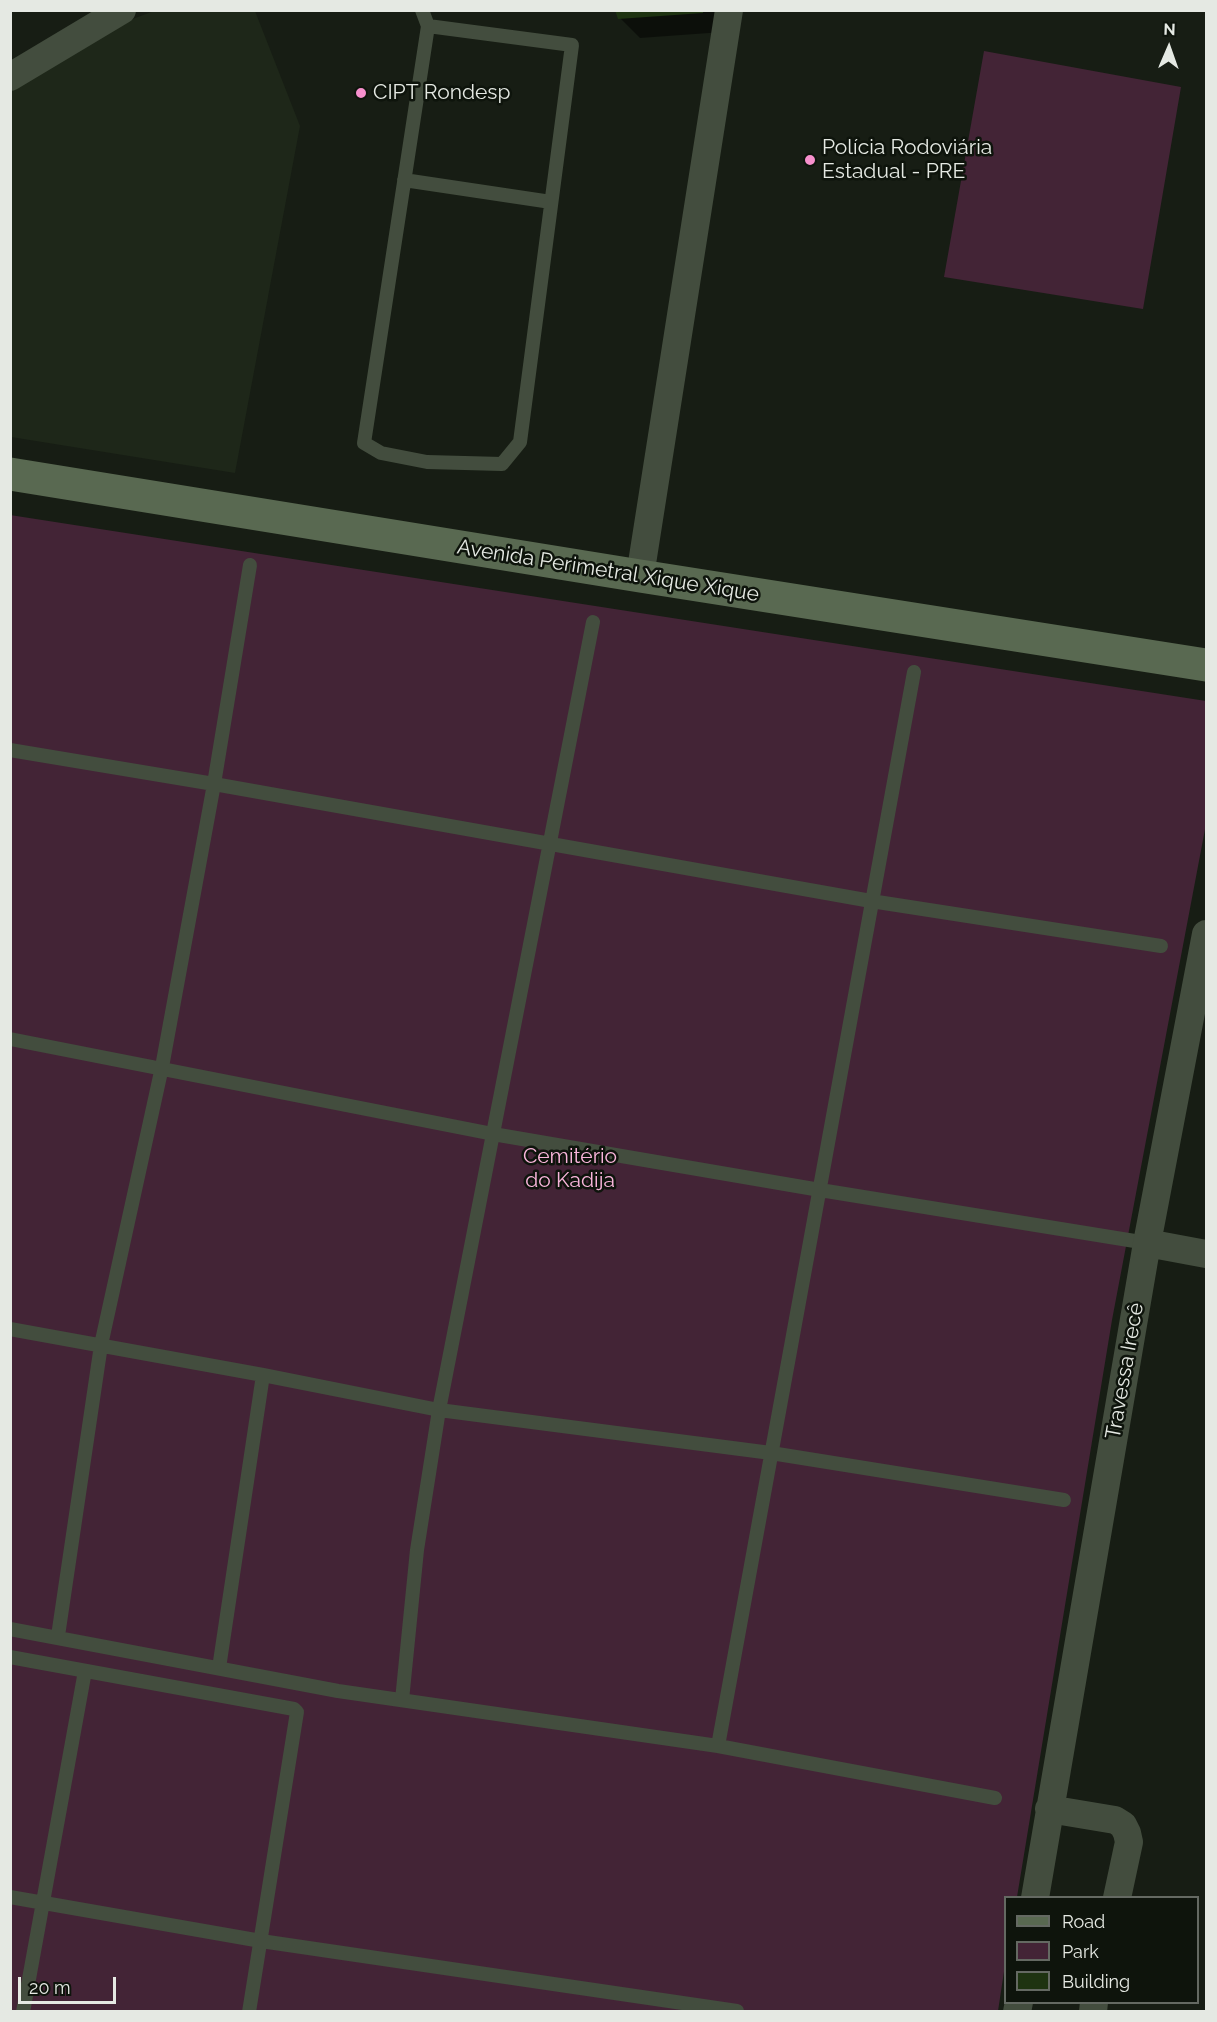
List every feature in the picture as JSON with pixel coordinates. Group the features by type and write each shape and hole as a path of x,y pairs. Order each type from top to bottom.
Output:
{"main road":[{"name":"Avenida Perimetral Xique Xique","path":"10,474 1206,665"}],"street":[{"path":"10,77 122,10"},
{"path":"639,576 729,10"},
{"name":"Travessa Irecê","path":"1035,1896 1137,1242 1206,934"},
{"path":"1137,1242 1206,1254"},
{"path":"1049,1809 1115,1820 1123,1825 1129,1842 1117,1896"}],"lane":[{"path":"422,10 428,26 364,443 381,453 427,462 502,464 520,442 572,45 428,26"},
{"path":"404,180 552,202"},
{"path":"58,1636 101,1345 162,1067 214,784 250,565"},
{"path":"402,1700 417,1550 439,1410 593,622"},
{"path":"718,1746 914,672"},
{"path":"10,750 871,901 1161,946"},
{"path":"10,1039 162,1067 493,1134 1137,1242"},
{"path":"10,1329 439,1410 771,1453 1064,1500"},
{"path":"219,1668 263,1375"},
{"path":"10,1629 58,1636 338,1691 718,1746 995,1798"},
{"path":"10,1657 294,1709 297,1712 249,2012"},
{"path":"23,2012 85,1671"},
{"path":"10,1897 261,1941 737,2012"}],"shaded area":[{"path":"154,11 255,11 300,126 235,473 11,437 10,82 98,32"}],"green space":[{"path":"984,51 1181,87 1143,309 944,277"},
{"name":"Cemitério do Kadija","path":"10,515 1206,701 1206,824 1112,1320 1017,1896 1004,1896 1004,1972 998,2011 11,2011"}],"building":[{"path":"615,10 703,10 703,13 618,19"}],"place":[{"name":"CIPT Rondesp","path":"361,93"},
{"name":"Polícia Rodoviária Estadual - PRE","path":"810,160"}]}
